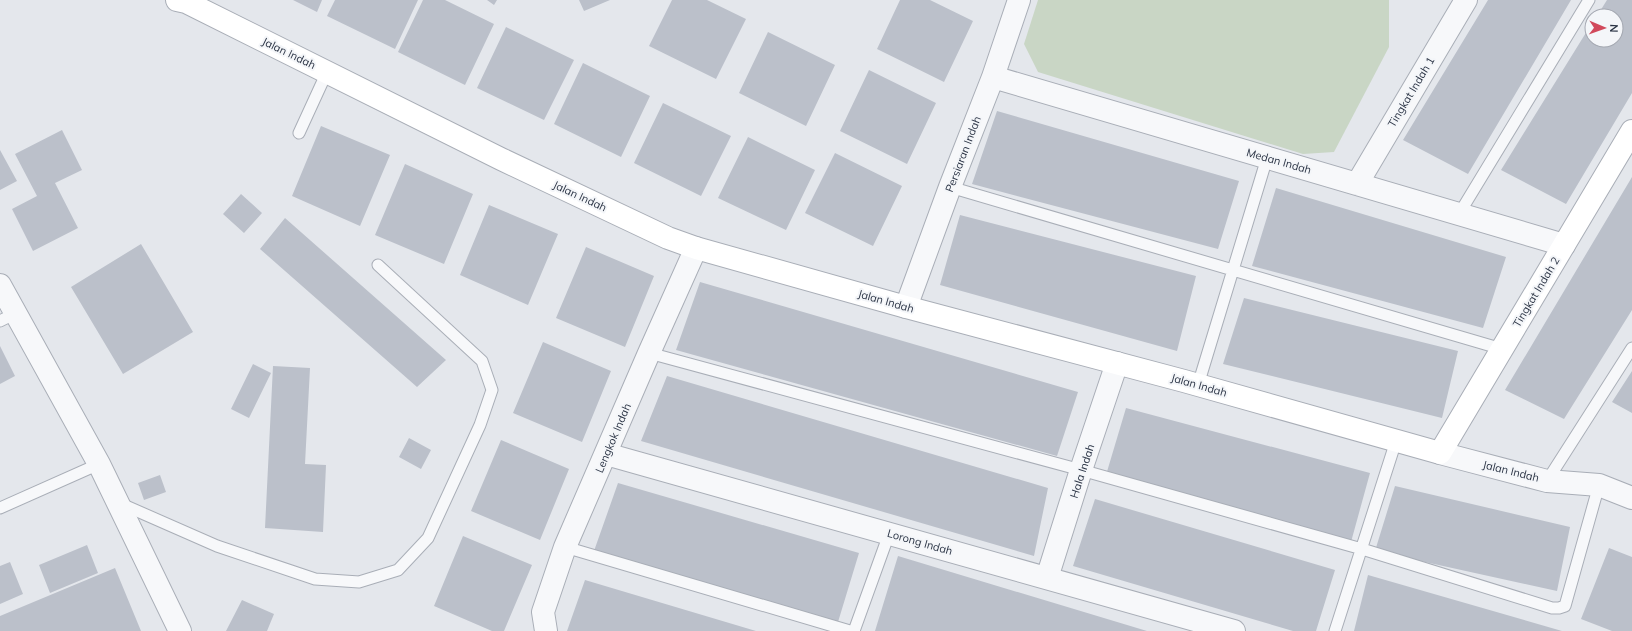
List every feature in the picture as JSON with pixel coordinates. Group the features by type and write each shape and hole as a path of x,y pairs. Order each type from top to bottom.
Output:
{"street":[{"name":"Persiaran Indah","path":"906,307 950,187 993,77 1019,0"},
{"name":"Tingkat Indah 1","path":"1357,184 1466,0"},
{"name":"Jalan Indah","path":"182,1 592,202 668,238 696,248 906,307 1198,385 1440,453 1547,481 1599,485 1632,498"},
{"name":"Medan Indah","path":"993,77 1564,245"},
{"name":"Tingkat Indah 2","path":"1440,453 1632,131"},
{"name":"Lengkok Indah","path":"546,631 543,612 565,547 696,248"},
{"path":"0,285 8,317 99,464 180,631"},
{"name":"Hala Indah","path":"1047,578 1117,363"},
{"name":"Lorong Indah","path":"606,454 1047,578 1189,625 1234,631"}],"lane":[{"path":"1459,214 1589,0"},
{"path":"299,133 327,72"},
{"path":"1198,385 1267,158"},
{"path":"950,187 1502,349"},
{"path":"117,502 217,546 315,578 359,582 398,570 428,538 480,425 492,390 482,361 378,265"},
{"path":"1547,481 1632,348"},
{"path":"649,353 1081,470 1362,549 1552,608 1565,606 1599,485"},
{"path":"1335,631 1396,441"},
{"path":"0,508 99,464"},
{"path":"854,631 889,534"},
{"path":"565,547 850,631"}],"green space":[{"path":"1038,0 1389,0 1389,47 1334,152 1303,154 1038,72 1024,44"}],"building":[{"path":"293,0 322,0 317,12"},
{"path":"335,0 418,0 395,49 327,16"},
{"path":"423,0 445,0 494,24 465,85 398,52"},
{"path":"487,0 497,0 494,5"},
{"path":"579,0 610,0 584,11"},
{"path":"672,0 707,0 746,19 716,79 649,46"},
{"path":"900,0 930,0 973,21 944,82 877,49"},
{"path":"1488,0 1571,0 1468,174 1403,140"},
{"path":"1607,0 1632,0 1632,93 1566,204 1501,170 1584,36 1584,48 1624,48 1624,8 1602,8"},
{"path":"506,27 574,60 544,120 477,88"},
{"path":"768,32 835,65 806,126 739,93"},
{"path":"583,63 650,96 621,157 554,124"},
{"path":"869,70 936,103 907,164 840,131"},
{"path":"663,103 731,136 701,196 634,163"},
{"path":"997,111 1239,181 1218,249 972,184"},
{"path":"321,126 390,155 360,226 292,196"},
{"path":"62,130 82,170 55,183 78,228 33,251 12,209 37,196 15,154"},
{"path":"748,137 815,170 786,230 718,198"},
{"path":"0,150 17,181 0,190"},
{"path":"835,153 902,186 873,246 805,213"},
{"path":"405,164 473,194 444,264 375,235"},
{"path":"1632,177 1632,310 1564,419 1505,390"},
{"path":"1276,188 1506,257 1483,328 1252,266"},
{"path":"241,194 262,213 244,233 223,214"},
{"path":"489,205 558,234 528,305 460,275"},
{"path":"960,215 1196,276 1177,351 940,285"},
{"path":"285,218 446,360 417,387 260,249"},
{"path":"141,244 193,332 123,374 71,287"},
{"path":"586,247 654,276 625,347 556,318"},
{"path":"700,282 1078,392 1057,456 676,350"},
{"path":"1244,298 1458,351 1442,418 1223,364"},
{"path":"543,342 611,371 582,442 513,413"},
{"path":"0,346 15,376 0,384"},
{"path":"253,364 271,373 249,418 231,409"},
{"path":"273,366 310,368 305,464 326,465 323,532 265,528"},
{"path":"1632,371 1632,413 1612,402"},
{"path":"667,376 1048,488 1034,556 641,441"},
{"path":"1126,408 1370,473 1351,542 1106,475"},
{"path":"409,438 431,450 421,469 399,457"},
{"path":"501,440 569,469 540,540 471,511"},
{"path":"160,475 166,492 144,500 138,483"},
{"path":"618,483 859,553 838,622 594,551"},
{"path":"1395,486 1570,527 1557,591 1375,551"},
{"path":"1095,499 1335,570 1316,631 1293,631 1073,566"},
{"path":"463,536 532,565 504,631 492,631 434,606"},
{"path":"87,545 98,573 50,593 39,565"},
{"path":"1609,548 1632,557 1632,631 1612,631 1581,619"},
{"path":"898,556 1147,631 875,631"},
{"path":"10,562 23,594 0,604 0,566"},
{"path":"115,568 141,631 0,631 0,616"},
{"path":"1368,575 1562,631 1354,631"},
{"path":"585,580 756,631 567,631"},
{"path":"242,600 274,614 267,631 226,631"}]}
